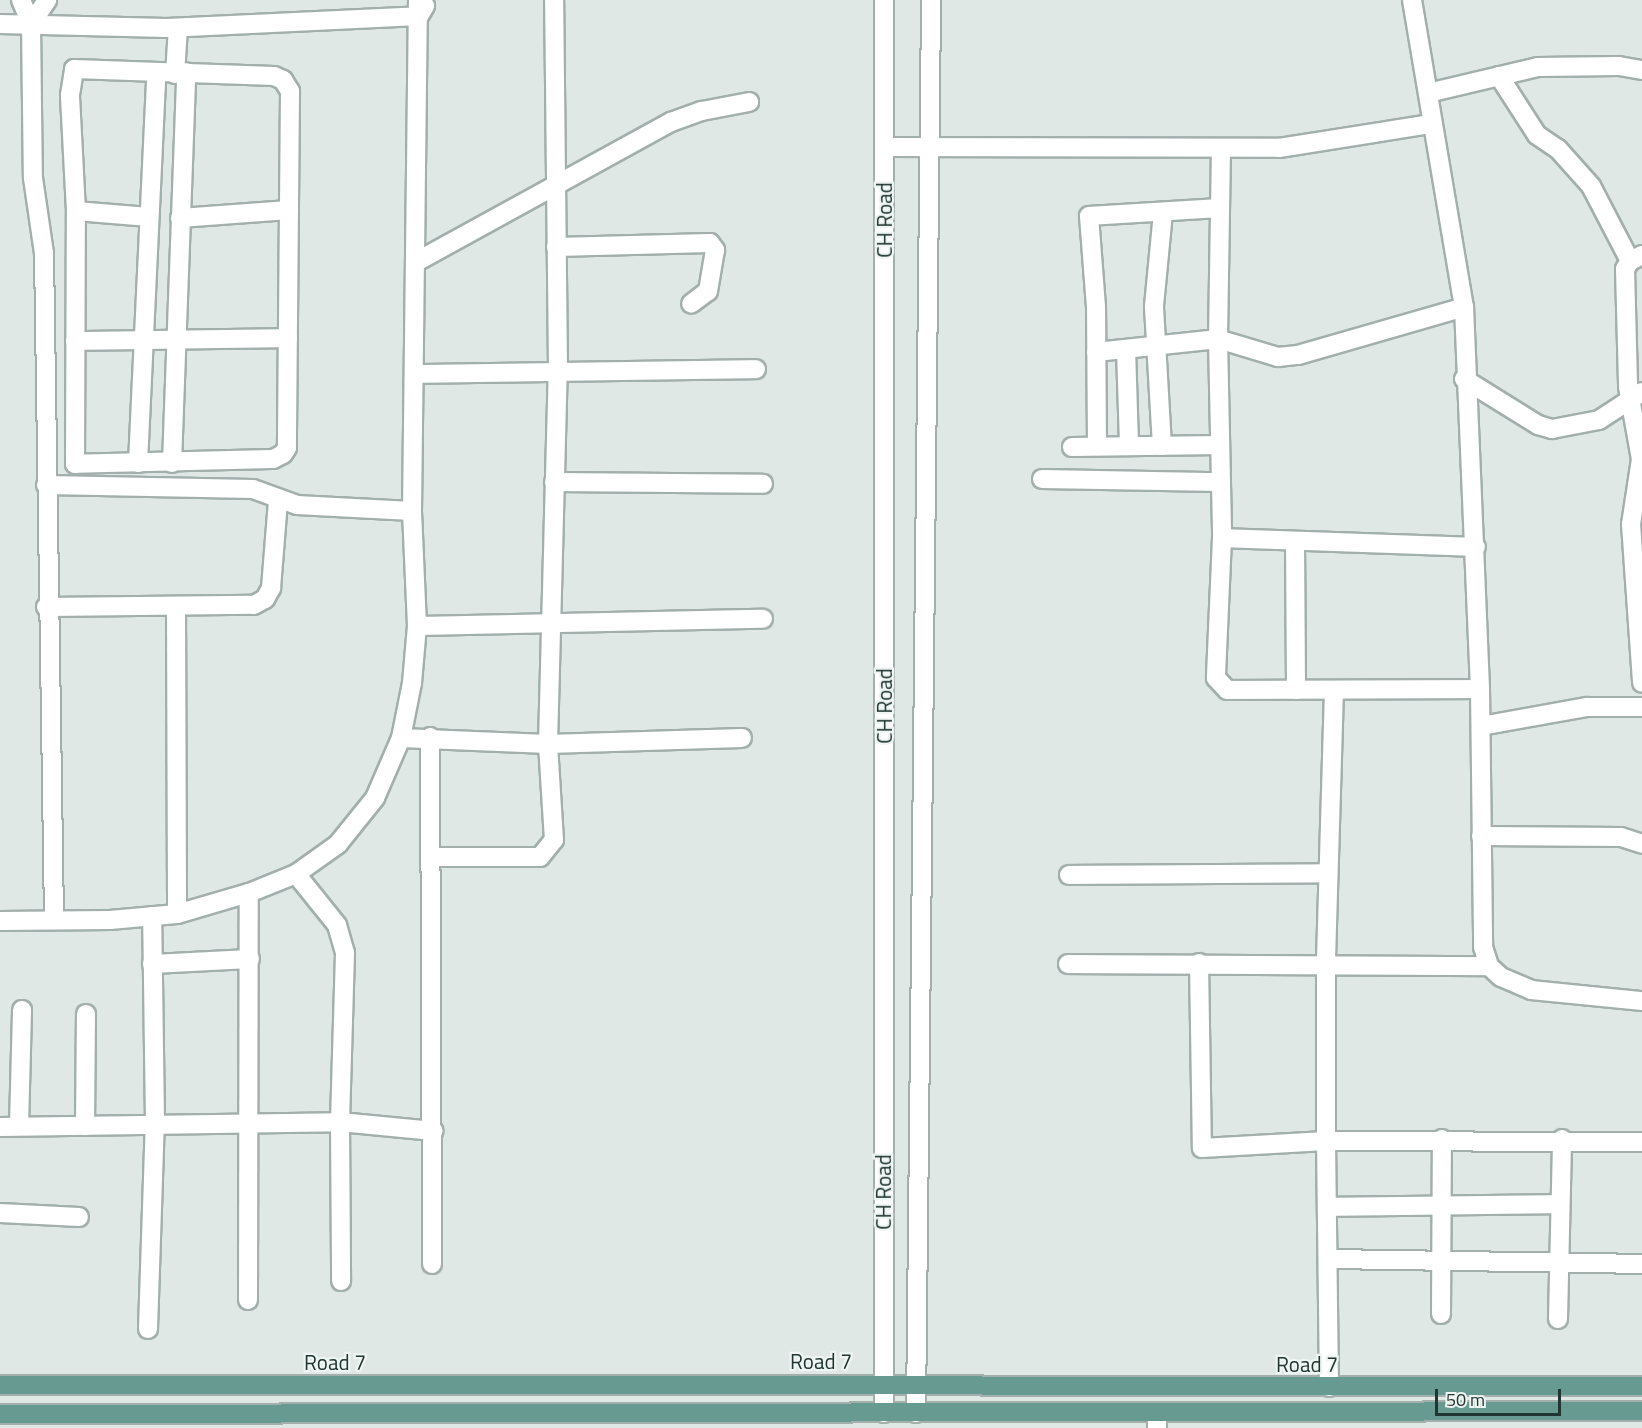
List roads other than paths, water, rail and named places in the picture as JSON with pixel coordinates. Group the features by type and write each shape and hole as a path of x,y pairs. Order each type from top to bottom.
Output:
{"main road":[{"name":"Road 7","path":"0,1385 883,1383 916,1386 1642,1386"},
{"path":"0,1414 916,1413 1157,1420 1642,1411"}],"street":[{"path":"21,0 31,24 33,178 44,253 46,607 54,920"},
{"path":"31,24 47,0"},
{"path":"0,24 178,28 418,8 429,0"},
{"path":"431,857 540,857 549,850 554,840 548,744 558,370 554,0"},
{"name":"CH Road","path":"884,0 884,1413"},
{"name":"CH Road","path":"916,1413 932,148 931,0"},
{"path":"1412,0 1431,124 1464,307 1464,379 1476,547 1481,726 1480,925 1490,966 1501,977 1531,990 1642,1001"},
{"path":"0,921 177,914 249,893 296,874 338,844 375,798 401,738 412,683 417,626 412,511 418,8"},
{"path":"154,487 165,463 178,339 180,73 178,28"},
{"path":"1428,93 1538,67 1619,66 1642,70"},
{"path":"74,69 156,75 180,73 283,80 290,91 287,448 283,454 273,459 75,464 76,211 70,94 74,69"},
{"path":"138,463 156,75"},
{"path":"1499,76 1537,135 1558,149 1591,186 1636,258 1625,269 1641,459 1631,558 1642,683"},
{"path":"416,262 671,122 702,111 749,102"},
{"path":"884,147 1279,148 1431,124"},
{"path":"1221,148 1218,339 1222,538 1215,678 1227,690 1480,689"},
{"path":"1097,446 1096,352 1089,216 1219,208"},
{"path":"180,218 289,210"},
{"path":"76,211 149,218"},
{"path":"1162,212 1154,306 1162,446"},
{"path":"556,247 710,243 715,250 708,291 705,297 691,304"},
{"path":"1096,352 1218,339 1278,357 1298,356 1464,307"},
{"path":"75,341 288,338"},
{"path":"1126,349 1129,446"},
{"path":"415,374 558,370 756,369"},
{"path":"1464,379 1538,425 1552,429 1599,420 1636,398"},
{"path":"1072,447 1220,445"},
{"path":"1042,479 1221,482"},
{"path":"554,483 763,484"},
{"path":"46,485 253,489 278,501 412,511"},
{"path":"46,607 254,605 265,599 271,588 278,501"},
{"path":"1222,538 1476,547"},
{"path":"1295,541 1296,690"},
{"path":"176,607 177,914"},
{"path":"417,626 763,620"},
{"path":"1329,1387 1326,962 1334,690"},
{"path":"1481,726 1587,707 1642,707"},
{"path":"401,738 430,737 548,744 742,738"},
{"path":"430,737 434,1131 432,1264"},
{"path":"1481,836 1621,837 1642,844"},
{"path":"1069,875 1328,873"},
{"path":"296,874 338,925 343,938 340,1122 341,1281"},
{"path":"248,1300 249,893"},
{"path":"148,1329 155,1122 152,916"},
{"path":"152,964 250,959"},
{"path":"1068,964 1326,962 1490,966"},
{"path":"1199,963 1202,1148 1326,1141 1442,1139 1642,1142"},
{"path":"19,1126 22,1010"},
{"path":"85,1126 86,1014"},
{"path":"0,1126 85,1126 155,1122 340,1122 434,1131"},
{"path":"1441,1314 1442,1139"},
{"path":"1558,1319 1562,1139"},
{"path":"1327,1207 1560,1204"},
{"path":"0,1213 79,1217"},
{"path":"1329,1259 1442,1260 1560,1265 1642,1264"}]}
